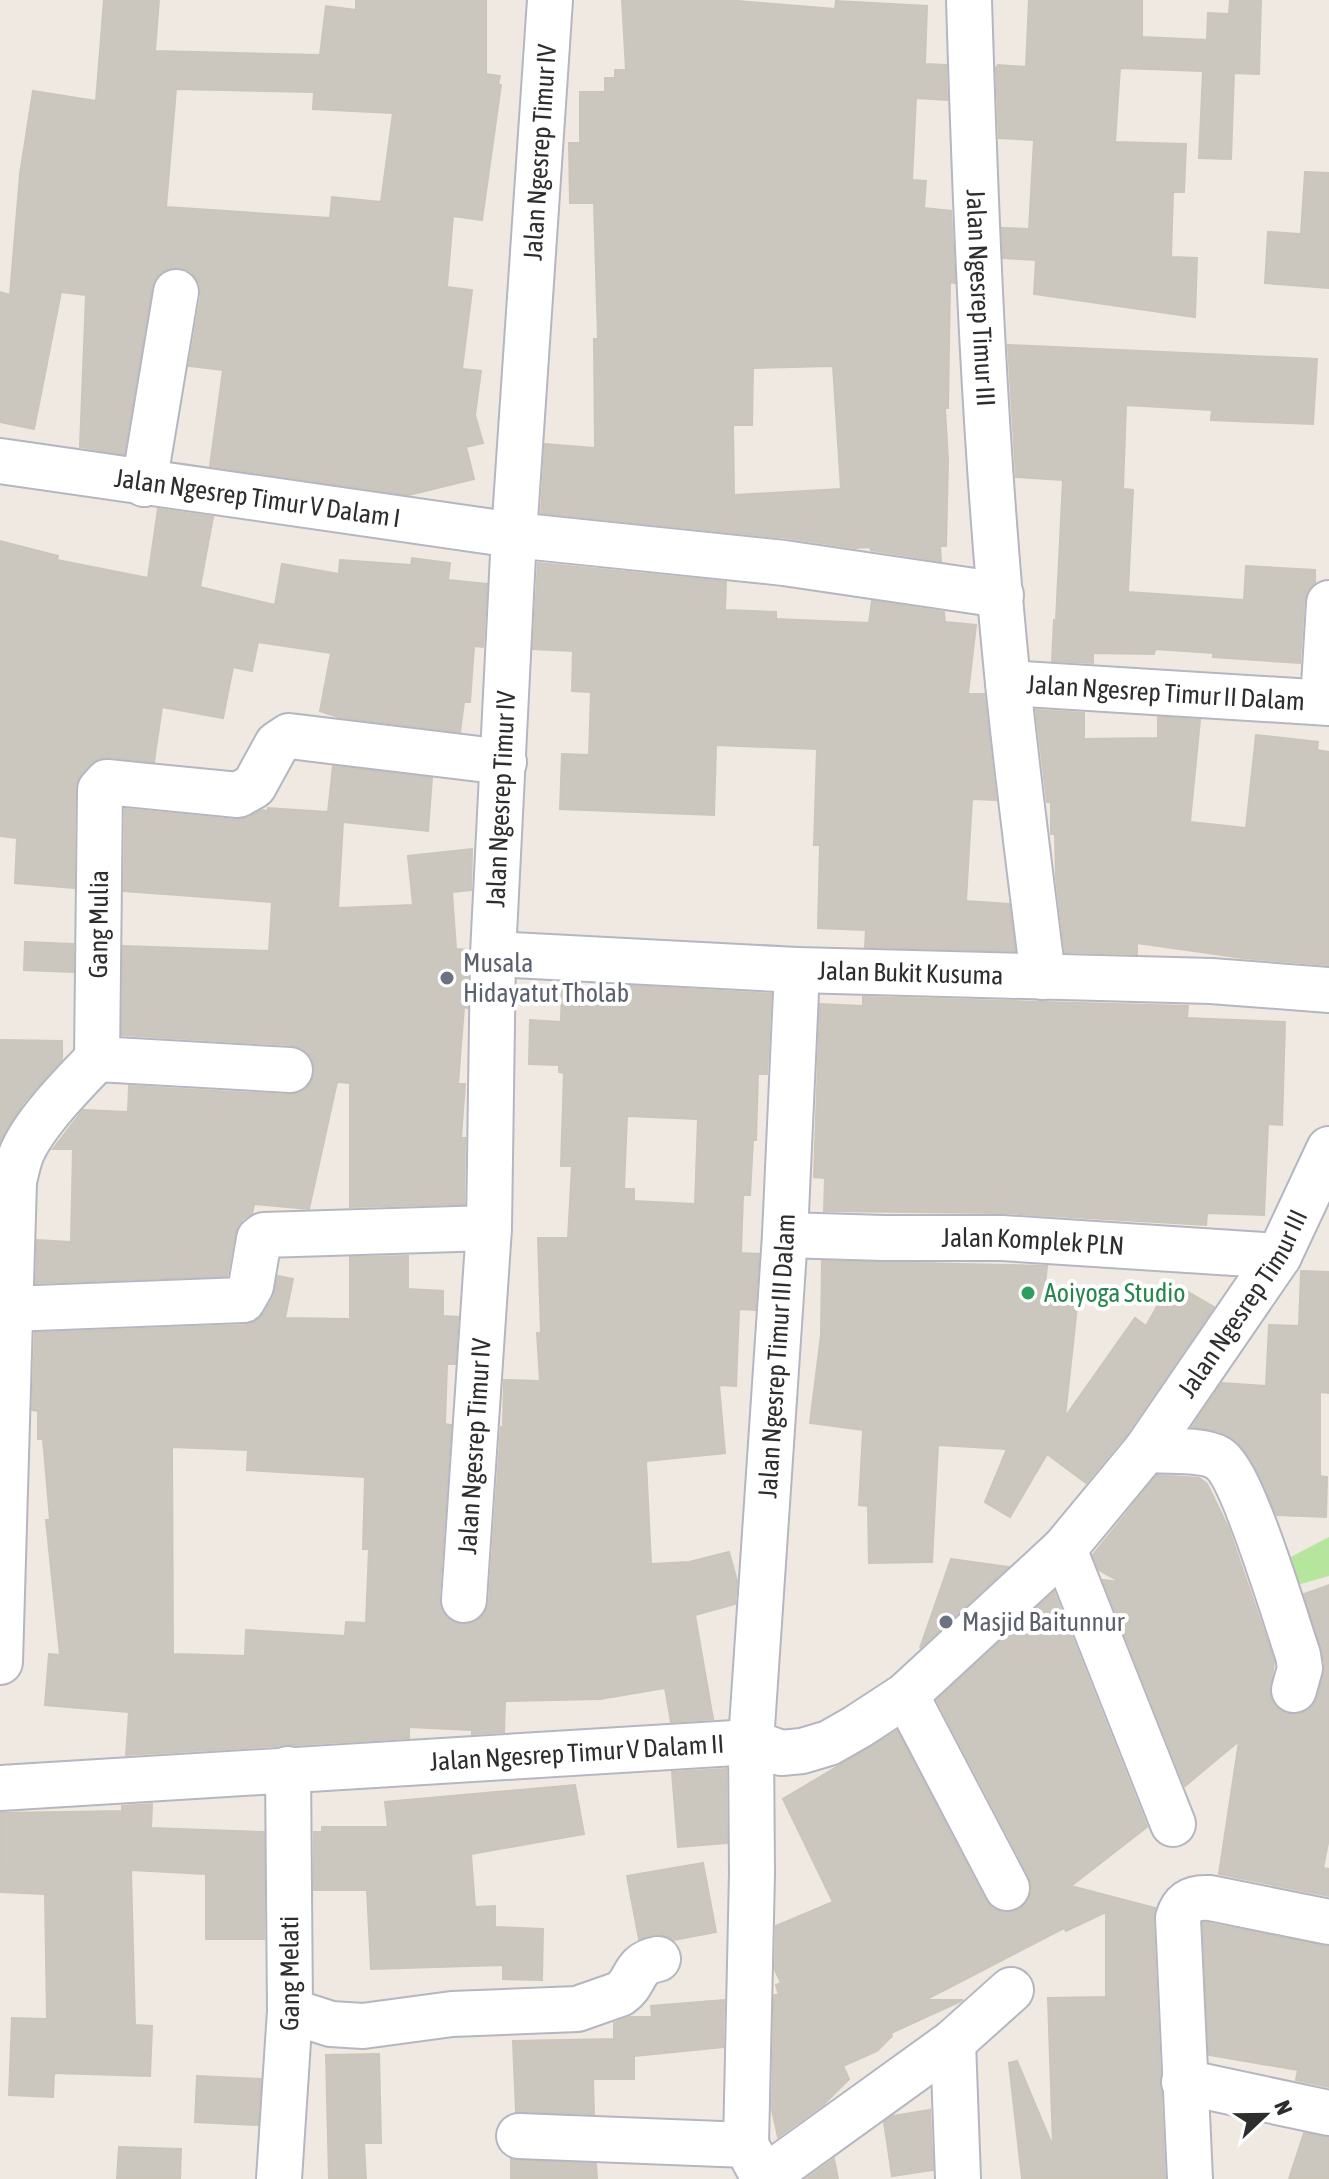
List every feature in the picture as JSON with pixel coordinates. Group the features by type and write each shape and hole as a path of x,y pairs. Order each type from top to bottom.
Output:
{"street":[{"name":"Jalan Ngesrep Timur IV","path":"464,1600 489,1228 493,954 514,535 550,0"},
{"name":"Jalan Ngesrep Timur III","path":"969,0 989,441 1008,683 1043,977"},
{"path":"144,484 176,292"},
{"name":"Jalan Ngesrep Timur V Dalam I","path":"0,461 514,535"},
{"path":"514,535 784,563 1001,595"},
{"name":"Jalan Ngesrep Timur II Dalam","path":"1008,683 1326,702 1329,603"},
{"name":"Gang Mulia","path":"97,1059 100,790 107,782 238,795 254,786 277,744 289,736 504,762"},
{"name":"Jalan Bukit Kusuma","path":"493,954 797,970 1211,981 1329,990"},
{"name":"Jalan Ngesrep Timur III Dalam","path":"751,1742 785,1235 797,970"},
{"path":"0,1662 7,1181 34,1133 66,1091 97,1059 290,1070"},
{"name":"Jalan Ngesrep Timur III","path":"751,1742 781,1753 829,1743 906,1695 1064,1549 1146,1450 1279,1256 1329,1149"},
{"path":"6,1330 243,1300 251,1286 259,1239 264,1235 489,1228"},
{"name":"Jalan Komplek PLN","path":"785,1235 1002,1238 1279,1256"},
{"path":"1146,1450 1215,1455 1228,1465 1263,1550 1298,1655 1300,1668 1294,1690"},
{"path":"1064,1549 1173,1824"},
{"path":"906,1695 1007,1888"},
{"name":"Jalan Ngesrep Timur V Dalam II","path":"0,1788 751,1742 757,2167"},
{"name":"Gang Melati","path":"279,2179 290,2011 288,1769"},
{"path":"1190,2179 1178,1918 1181,1909 1188,1901 1198,1897 1210,1898 1329,1922"},
{"path":"290,2011 331,2024 363,2026 452,2014 577,2009 620,1994 626,1990 638,1968 646,1961 658,1959"},
{"path":"519,2136 757,2167 953,2042 1011,1990"},
{"path":"953,2042 958,2179"},
{"path":"1184,2082 1329,2113"}],"green space":[{"path":"1329,1537 1329,1576 1290,1587 1287,1559"}],"building":[{"path":"104,0 159,0 155,51 320,55 326,6 356,10 356,0 486,0 486,74 500,76 498,84 501,85 482,220 453,216 447,287 472,290 462,369 481,371 475,415 483,443 466,447 474,479 409,495 210,466 223,370 189,366 201,296 200,284 191,272 179,267 167,269 156,277 152,287 124,454 80,447 86,295 61,292 34,429 0,422 0,292 10,295 20,174 33,91 96,101","holes":["176,89 314,92 313,109 393,113 381,202 332,197 330,218 166,207"]},
{"path":"622,0 725,0 835,9 836,1 927,6 925,64 946,65 947,100 916,98 912,180 926,181 924,208 951,211 955,283 950,282 948,408 945,408 948,460 946,546 940,546 941,561 871,550 870,547 855,548 787,538 541,513 545,444 595,448 594,339 598,339 594,203 570,203 569,143 580,143 580,92 605,92 605,78 615,78 615,70 626,70","holes":["833,366 841,489 734,495 733,425 752,425 753,368"]},
{"path":"1029,0 1142,0 1142,37 1207,40 1208,13 1229,14 1230,0 1261,0 1259,74 1234,73 1231,159 1199,158 1203,71 1120,68 1115,142 1186,144 1184,192 1173,192 1171,257 1197,258 1195,317 1034,294 1036,260 1003,258 1002,228 1029,229 1034,140 999,138 996,68 998,65 1026,67"},
{"path":"1305,172 1329,173 1329,288 1265,283 1268,232 1301,234"},
{"path":"1008,345 1317,359 1313,424 1211,420 1212,410 1126,405 1123,489 1133,490 1128,592 1244,600 1246,566 1315,570 1315,583 1304,601 1300,663 1155,649 1154,654 1093,653 1093,663 1052,661 1063,480 1016,477"},
{"path":"158,509 213,517 200,587 275,605 282,564 339,574 340,560 411,565 412,558 450,563 448,580 487,584 483,647 474,646 470,702 464,702 460,732 338,717 320,711 331,653 258,642 252,671 233,667 223,718 162,707 154,762 109,757 98,759 81,774 75,790 74,888 15,883 17,838 0,836 0,541 58,556 57,560 148,578"},
{"path":"538,563 726,582 725,610 776,612 776,619 869,623 872,601 944,612 945,622 976,625 968,694 984,694 996,800 972,799 966,901 1009,904 1015,951 865,947 866,930 818,928 820,845 814,845 817,749 716,745 714,815 560,809 562,754 589,755 591,692 572,691 573,651 533,649"},
{"path":"1036,710 1084,713 1084,739 1158,738 1158,717 1200,720 1190,822 1246,828 1256,735 1318,742 1317,750 1329,752 1329,965 1243,958 1137,943 1137,954 1065,952 1056,877 1055,834 1051,834 1051,802 1047,802"},
{"path":"333,766 432,778 428,831 343,822 338,908 413,905 408,856 472,849 471,890 452,892 456,949 468,950 467,1008 464,1007 458,1084 465,1084 461,1138 465,1138 464,1204 350,1207 350,1083 337,1082 309,1209 254,1204 252,1214 243,1219 235,1234 227,1276 36,1283 37,1240 71,1242 73,1149 53,1149 83,1110 128,1112 129,1086 289,1095 302,1092 315,1072 312,1058 292,1045 122,1035 123,946 269,951 272,902 124,891 125,809 236,820 262,810 268,811 268,808 328,812"},
{"path":"25,942 73,944 73,972 24,970"},
{"path":"631,986 771,994 767,1074 758,1074 750,1195 743,1195 741,1253 759,1254 755,1310 739,1309 736,1386 719,1385 725,1453 646,1461 651,1564 689,1562 729,1552 737,1581 735,1604 695,1615 713,1719 671,1722 665,1688 600,1699 505,1701 504,1732 472,1734 472,1730 409,1727 409,1738 126,1755 129,1712 45,1705 49,1654 60,1655 46,1520 50,1520 43,1439 38,1439 38,1411 32,1410 35,1333 245,1325 257,1321 265,1312 273,1298 278,1276 293,1279 285,1318 350,1319 350,1257 408,1256 408,1289 443,1291 443,1316 458,1317 455,1364 447,1364 445,1424 451,1425 439,1599 442,1612 451,1621 463,1625 474,1623 484,1615 489,1602 504,1380 540,1381 538,1238 568,1238 572,1166 561,1166 564,1073 559,1072 559,1065 529,1064 530,1020 561,1022 562,987 631,990","holes":["627,1116 698,1119 695,1204 634,1201 634,1189 624,1189","172,1447 248,1450 247,1470 365,1477 363,1549 369,1549 366,1623 346,1622 345,1636 246,1630 245,1656 173,1654"]},
{"path":"863,997 1188,1006 1187,1018 1285,1022 1282,1125 1268,1124 1264,1215 1207,1213 1206,1225 1004,1213 824,1211 825,1178 814,1177 820,1004 863,1006"},
{"path":"0,1040 62,1041 62,1060 24,1102 0,1141"},
{"path":"822,1261 1047,1266 1044,1294 1078,1298 1065,1417 1135,1318 1146,1326 1171,1282 1214,1307 1126,1435 1086,1483 1047,1454 1010,1517 985,1502 1007,1449 938,1445 932,1562 869,1563 868,1506 859,1505 863,1430 810,1423 821,1335"},
{"path":"1301,1271 1329,1272 1329,1393 1320,1392 1320,1476 1327,1477 1326,1517 1277,1515 1250,1458 1237,1441 1218,1431 1192,1427 1222,1383 1266,1386 1269,1325 1299,1326"},
{"path":"1157,1475 1199,1478 1207,1484 1228,1527 1274,1661 1270,1697 1276,1707 1287,1714 1301,1714 1312,1707 1318,1697 1325,1664 1304,1594 1329,1585 1329,1838 1323,1868 1329,1869 1329,1896 1219,1874 1239,1741 1185,1786 1103,1580 1120,1582 1099,1570 1093,1555"},
{"name":"Masjid Baitunnur","path":"951,1559 1008,1567 920,1648"},
{"path":"1054,1592 1147,1827 1071,1886 1155,1908 1153,1919 1165,2179 1022,2179 1009,2063 1017,2061 1053,2147 1048,1998 1106,1997 1106,1912 1066,1931 1064,1928 925,2000 963,2000 891,2033 892,2036 877,2051 843,2066 849,2079 823,2105 778,2137 772,2110 774,1995 779,1995 776,1985 781,1983 775,1970 776,1926 833,1902 783,1799 897,1731 985,1900 993,1909 1005,1913 1019,1910 1028,1902 1032,1890 1029,1876 937,1700"},
{"path":"726,1769 727,1843 678,1847 672,1772"},
{"path":"575,1785 584,1834 471,1854 475,1907 495,1906 495,1927 543,1929 542,1980 503,1979 503,1965 371,1969 367,1890 314,1890 314,1832 322,1832 322,1827 388,1827 385,1802"},
{"path":"152,1804 151,1828 264,1832 264,1939 206,1939 206,1874 131,1870 135,2025 152,2026 150,2076 54,2073 53,2097 9,2095 12,2018 47,2019 45,1894 0,1892 1,1813 122,1811 122,1806"},
{"path":"703,1863 716,1932 674,1940 663,1935 639,1939 627,1876"},
{"path":"1203,1923 1209,1923 1211,1928 1211,1924 1329,1946 1329,2087 1296,2080 1298,2070 1209,2055"},
{"path":"724,2000 723,2047 634,2056 634,2079 593,2079 594,2114 516,2112 513,2041 614,2039 614,2023 630,2017 652,2017 651,2006"},
{"path":"379,2054 381,2143 364,2143 366,2179 329,2179 326,2055"},
{"path":"197,2076 261,2079 258,2125 195,2122"},
{"path":"930,2110 933,2170 892,2176 884,2122 893,2116"},
{"path":"1304,2133 1329,2137 1329,2179 1289,2179"},
{"path":"119,2147 181,2149 180,2179 117,2179"},
{"path":"511,2159 596,2164 597,2179 511,2179"},
{"path":"834,2159 838,2179 806,2179"}],"place":[{"name":"Musala Hidayatut Tholab","path":"447,978"},
{"name":"Aoiyoga Studio","path":"1028,1293"},
{"name":"Masjid Baitunnur","path":"946,1622"}]}
